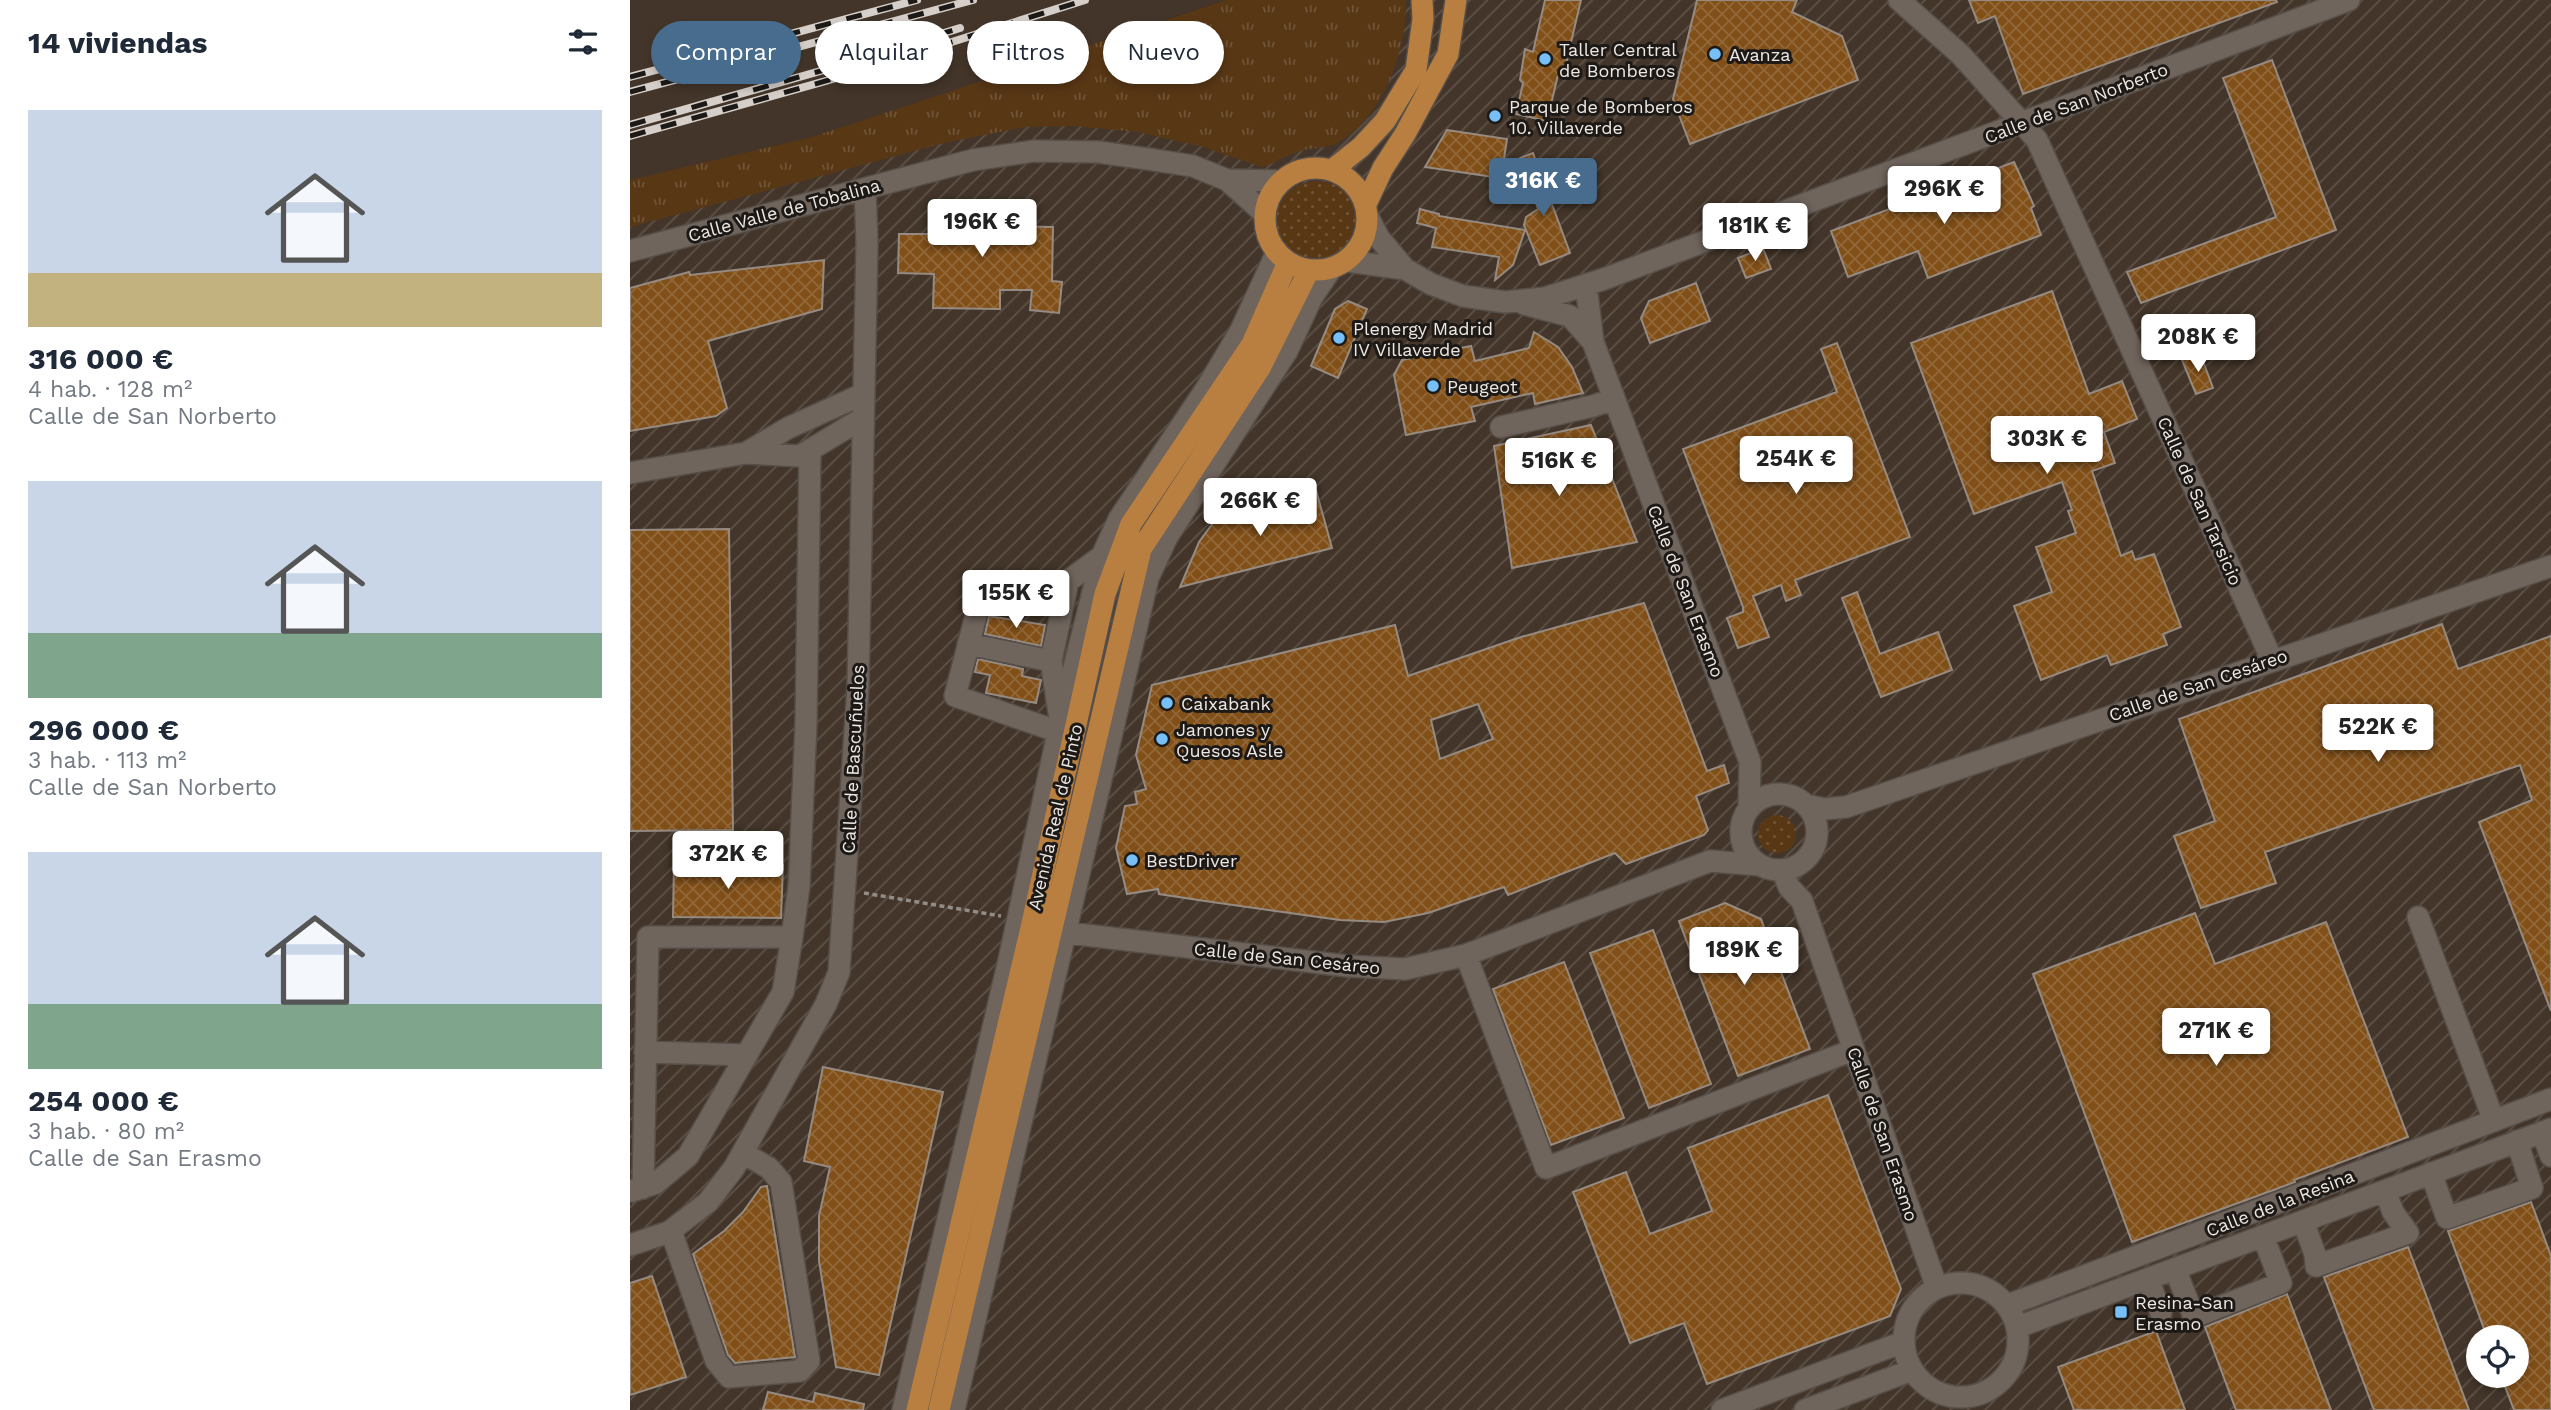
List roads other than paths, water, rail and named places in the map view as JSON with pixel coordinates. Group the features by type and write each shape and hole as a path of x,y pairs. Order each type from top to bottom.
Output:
{"main road":[{"path":"1332,170 1361,147 1385,121 1416,70 1423,19 1422,0"},
{"path":"1367,210 1353,183 1332,170 1314,168 1297,172 1282,181 1270,196 1265,214 1267,234 1282,257 1309,270 1339,265 1363,242 1367,210 1383,168 1405,134 1448,54 1457,0"},
{"name":"Avenida Real de Pinto","path":"939,1410 1035,927 1105,594 1131,524 1252,344 1282,257"},
{"name":"Avenida Real de Pinto","path":"917,1410 1035,927 1141,549 1260,369 1309,270"}],"street":[{"name":"Calle de San Tarsicio","path":"1899,0 1961,55 2023,123 2041,148 2272,660"},
{"name":"Calle de San Norberto","path":"1367,210 1380,238 1405,269 1431,284 1463,296 1518,302 1545,298 2349,0"},
{"name":"Calle Valle de Tobalina","path":"630,251 973,160 1034,151 1098,152 1193,166 1227,180 1265,214"},
{"name":"Calle Valle de Tobalina","path":"1227,180 1282,181"},
{"name":"Calle de Bascuñuelos","path":"630,1245 671,1231 708,1202 743,1153 826,1004 839,972 859,687 867,243 865,189"},
{"path":"954,1410 1035,927 1060,725 1102,556 1119,519 1206,388 1282,257"},
{"name":"Calle de San Norberto","path":"1339,265 1405,269"},
{"path":"903,1410 1035,927 1148,578 1167,537 1287,351 1312,297 1339,265"},
{"name":"Calle de San Erasmo","path":"1586,285 1593,342 1750,762 1781,794"},
{"name":"Calle de San Erasmo","path":"1518,302 1570,316 1593,342"},
{"path":"746,453 788,428 863,394"},
{"path":"1501,427 1614,399"},
{"path":"630,473 746,453 800,456 863,418"},
{"path":"792,937 648,937 645,1052 636,1190 656,1183 688,1156 783,992 792,937 799,886 806,723 810,450"},
{"path":"1060,725 955,696 979,604 1068,581 1102,556"},
{"name":"Calle de San Cesáreo","path":"1806,805 1824,809 1846,807 2551,566"},
{"path":"1060,725 1051,660 1068,581"},
{"path":"968,644 1051,660"},
{"name":"Calle de San Erasmo","path":"1745,817 1750,762"},
{"path":"1781,794 1798,799 1806,805 1815,820 1817,831 1812,850 1791,866 1760,865 1750,857 1744,847 1745,817 1762,798 1781,794"},
{"name":"Calle de San Cesáreo","path":"1817,831 1846,807"},
{"name":"Calle de San Cesáreo","path":"1710,861 1745,817"},
{"name":"Calle de San Cesáreo","path":"1035,927 1347,966 1405,969 1466,955 1710,861 1760,865"},
{"name":"Calle de San Erasmo","path":"1791,866 1805,880 1802,901 1937,1288"},
{"path":"2418,917 2494,1121"},
{"path":"1466,955 1546,1168 1853,1050"},
{"path":"645,1052 747,1055"},
{"name":"Calle de la Resina","path":"2008,1305 2551,1099"},
{"path":"2547,1130 2551,1156"},
{"name":"Calle de la Resina","path":"2018,1327 2547,1130"},
{"path":"2431,1173 2447,1218 2532,1188 2517,1141"},
{"path":"671,1231 716,1361 729,1377 800,1371 809,1361 781,1182 769,1168 743,1153"},
{"path":"2303,1221 2315,1254 2316,1266 2408,1233 2393,1212 2385,1191"},
{"path":"2175,1269 2194,1317 2281,1283 2263,1236"},
{"path":"2148,1279 2161,1313"},
{"path":"1959,1282 1980,1285 1996,1293 2008,1305 2018,1327 2020,1346 2013,1367 1984,1402 1944,1396 1927,1387 1912,1370 1903,1342 1907,1321 1919,1300 1937,1288 1959,1282"},
{"path":"1722,1410 1903,1342"},
{"path":"1805,1410 1912,1370"}],"railway":[{"path":"630,77 917,0"},
{"path":"630,92 973,0"},
{"path":"630,136 847,75 1085,0"},
{"path":"630,125 845,64 960,28"}],"place":[{"name":"Avanza","path":"1715,54"},
{"name":"Taller Central de Bomberos","path":"1545,59"},
{"name":"Parque de Bomberos 10. Villaverde","path":"1495,116"},
{"name":"Plenergy Madrid IV Villaverde","path":"1339,338"},
{"name":"Peugeot","path":"1433,386"},
{"name":"Caixabank","path":"1167,703"},
{"name":"Jamones y Quesos Asle","path":"1162,739"},
{"name":"BestDriver","path":"1132,860"},
{"name":"Resina-San Erasmo","path":"2121,1312"}]}
